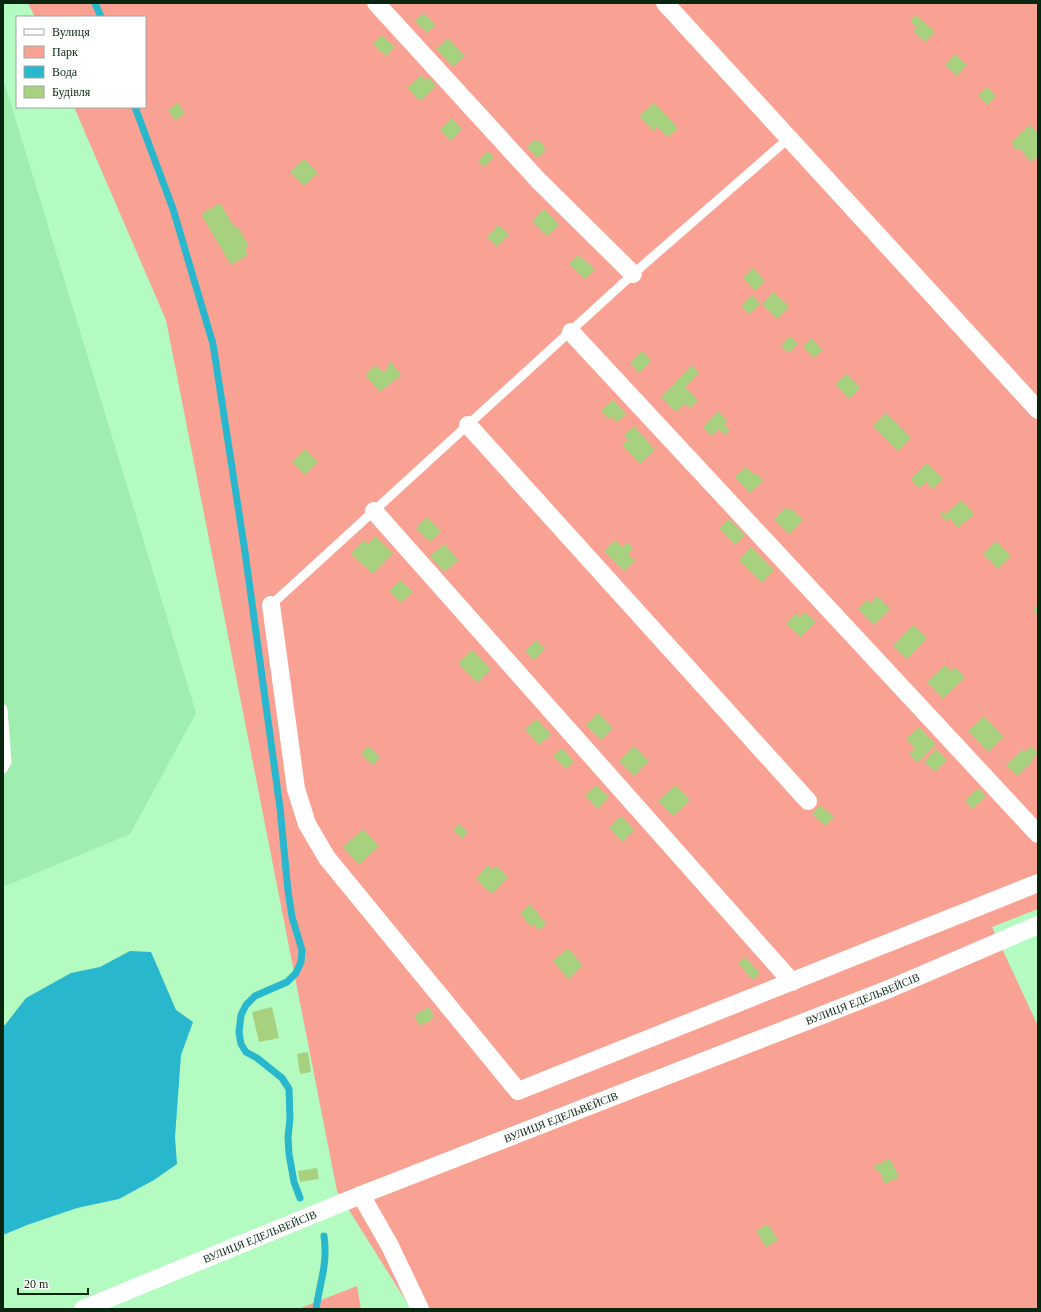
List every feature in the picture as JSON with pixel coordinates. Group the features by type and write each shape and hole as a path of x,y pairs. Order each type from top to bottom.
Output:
{"street":[{"path":"376,3 538,180 634,274"},
{"path":"665,3 1038,410"},
{"path":"571,332 1038,834"},
{"path":"468,425 808,801"},
{"path":"374,511 792,982"},
{"path":"271,605 296,789 307,824 327,858 518,1091 1038,883"},
{"name":"ВУЛИЦЯ ЕДЕЛЬВЕЙСІВ","path":"83,1309 361,1195 889,989 1038,925"},
{"path":"361,1195 390,1246 420,1309"}],"lane":[{"path":"271,605 634,274 789,138"},
{"path":"3,709 7,762 3,769"}],"shaded area":[{"path":"3,78 196,713 130,834 3,887"}],"green space":[{"path":"28,3 1038,3 1038,909 992,927 1038,1026 1038,1309 411,1309 337,1191 166,320 74,108 146,108 146,16 34,16"},
{"path":"357,1286 361,1309 298,1309"}],"water":[{"path":"130,951 151,952 176,1010 193,1022 181,1055 175,1137 177,1164 154,1180 119,1199 77,1208 3,1235 3,1026 26,998 71,973 100,967"}],"building":[{"path":"423,13 436,25 427,33 415,21"},
{"path":"916,15 935,32 925,42 913,31 917,27 910,21"},
{"path":"382,35 395,47 386,56 373,44"},
{"path":"448,38 465,56 453,67 436,49"},
{"path":"955,54 967,65 957,76 945,65"},
{"path":"421,75 426,80 428,77 436,86 420,101 407,88"},
{"path":"987,87 996,96 988,105 978,95"},
{"path":"178,103 185,114 175,120 168,110"},
{"path":"654,103 678,128 668,137 657,127 653,131 639,116"},
{"path":"451,118 462,129 451,141 440,130"},
{"path":"1030,125 1038,134 1038,158 1037,156 1031,162 1021,150 1013,148 1012,141"},
{"path":"535,139 537,142 539,140 546,150 538,158 527,147"},
{"path":"488,151 494,157 484,167 478,161"},
{"path":"304,159 318,173 304,186 290,172"},
{"path":"220,203 235,228 237,226 249,246 245,248 248,255 231,265 201,214"},
{"path":"544,209 559,225 547,236 532,221"},
{"path":"498,225 509,234 497,247 487,237"},
{"path":"578,255 595,269 585,279 569,264"},
{"path":"753,268 765,281 755,291 743,278"},
{"path":"774,292 789,307 777,319 762,304"},
{"path":"752,295 760,304 749,314 741,306"},
{"path":"790,336 798,344 789,353 781,346"},
{"path":"811,338 823,350 814,358 803,347"},
{"path":"642,351 651,361 639,373 630,363"},
{"path":"391,362 401,375 380,392 365,375 376,365 383,372 389,367 387,365"},
{"path":"692,365 699,373 685,387 698,400 690,408 685,404 676,412 661,397"},
{"path":"847,374 860,388 849,399 835,384"},
{"path":"613,400 626,414 617,422 612,416 609,419 601,411"},
{"path":"718,411 727,420 724,424 730,430 725,435 719,429 712,436 703,427"},
{"path":"886,413 911,438 898,451 873,426"},
{"path":"634,426 655,450 640,464 622,445 628,440 624,435"},
{"path":"305,449 318,462 305,475 292,462"},
{"path":"927,463 943,479 933,489 926,482 919,488 911,479"},
{"path":"746,467 754,475 756,473 763,481 750,493 735,477"},
{"path":"962,500 974,514 958,528 950,518 946,521 940,514 943,512 945,514"},
{"path":"786,507 789,511 791,508 803,520 789,534 774,519"},
{"path":"427,517 441,531 430,542 416,528"},
{"path":"729,519 745,535 735,545 719,528"},
{"path":"375,536 393,553 373,574 351,554 364,540 368,544"},
{"path":"615,540 622,547 628,542 633,548 628,554 635,561 624,571 604,551"},
{"path":"996,541 1011,556 998,569 983,554"},
{"path":"444,544 459,560 444,572 430,556"},
{"path":"751,547 774,570 762,583 739,560"},
{"path":"400,580 413,592 401,603 389,591"},
{"path":"877,596 890,609 874,625 858,609 867,600 871,603"},
{"path":"1038,604 1038,615 1033,610"},
{"path":"805,612 816,622 801,637 786,624 796,613 800,617"},
{"path":"913,625 927,638 907,659 893,646"},
{"path":"536,640 545,649 534,660 525,651"},
{"path":"472,650 491,669 477,683 458,663"},
{"path":"945,665 951,671 955,667 965,677 943,699 927,682"},
{"path":"598,713 613,728 601,740 586,725"},
{"path":"984,716 1004,737 988,752 968,731"},
{"path":"537,719 551,735 539,745 525,729"},
{"path":"919,727 936,744 917,763 909,754 915,748 906,739"},
{"path":"368,746 380,757 373,765 361,754"},
{"path":"634,746 649,761 634,776 619,761"},
{"path":"1031,746 1038,753 1032,759 1033,761 1017,776 1006,765 1023,749 1025,752"},
{"path":"562,748 574,761 566,769 553,756"},
{"path":"936,749 947,760 935,772 924,762"},
{"path":"596,785 609,797 598,809 585,796"},
{"path":"675,785 690,800 673,816 658,801"},
{"path":"978,788 986,796 972,809 965,800"},
{"path":"820,805 834,817 825,826 812,814"},
{"path":"621,816 634,830 622,842 609,828"},
{"path":"459,824 468,832 462,839 453,830"},
{"path":"363,829 379,846 359,865 343,847"},
{"path":"488,865 493,869 496,866 508,877 492,894 476,879"},
{"path":"530,904 546,924 539,930 534,924 531,927 520,913"},
{"path":"568,948 583,966 568,979 553,961"},
{"path":"745,957 760,973 753,980 738,963"},
{"path":"272,1007 279,1038 259,1042 252,1012"},
{"path":"429,1007 434,1016 431,1018 433,1019 420,1026 414,1015"},
{"path":"308,1052 311,1072 300,1074 297,1054"},
{"path":"890,1159 899,1177 885,1184 879,1170 877,1172 874,1166"},
{"path":"317,1168 319,1179 300,1182 298,1171"},
{"path":"768,1224 778,1240 766,1247 756,1231"}],"waterway":[{"path":"95,3 101,16"},
{"path":"135,108 173,209 213,344 245,552 280,808 288,891 292,917 302,950 301,962 296,973 287,982 255,996 246,1005 241,1015 239,1032 241,1044 246,1052 257,1058 282,1078 289,1089 289,1154 294,1182 300,1198"},
{"path":"316,1309 325,1255 324,1236"}]}
